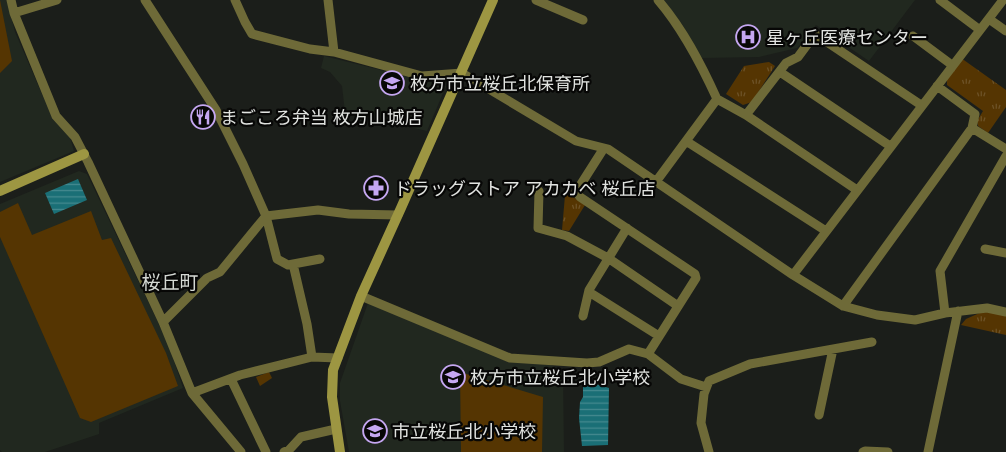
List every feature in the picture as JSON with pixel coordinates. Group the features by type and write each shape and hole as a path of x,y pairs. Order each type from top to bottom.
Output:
{"street":[{"path":"11,0 14,13 56,116 75,136 84,154 163,322 192,393 241,452"},
{"path":"14,13 57,0"},
{"path":"145,0 216,110 266,216 277,259 288,265 320,259"},
{"path":"235,0 244,22 252,34 310,49 334,52 422,76 462,73 576,141 608,149 655,183 843,306 915,320 945,313 987,308 1006,312"},
{"path":"328,0 334,52"},
{"path":"340,452 332,397 333,370 361,296 462,73 492,0"},
{"path":"536,0 584,20"},
{"path":"658,0 680,28 709,80 717,99 746,115 857,190"},
{"path":"940,0 980,30"},
{"path":"793,275 1003,0"},
{"path":"989,19 1006,31"},
{"path":"746,115 786,63 798,57 815,34 921,105"},
{"path":"913,36 952,65"},
{"path":"780,72 890,146"},
{"path":"843,306 972,128 975,114 937,86"},
{"path":"655,183 717,99"},
{"path":"972,128 1006,149"},
{"path":"686,141 826,231"},
{"path":"604,148 576,192 580,197 696,274 696,278 648,354"},
{"path":"0,191 84,154"},
{"path":"945,313 940,271 1006,156"},
{"path":"538,191 538,228 567,236 608,258 678,306"},
{"path":"163,322 207,278 220,272 266,216 318,210 349,214 398,215"},
{"path":"584,316 589,292 627,228"},
{"path":"985,249 1006,252"},
{"path":"293,264 308,324 312,357"},
{"path":"589,292 659,336"},
{"path":"361,296 510,358 587,364 599,362 629,349 648,354 681,379 706,387"},
{"path":"928,452 958,311"},
{"path":"709,452 701,423 708,381 750,364 872,342"},
{"path":"819,415 833,349"},
{"path":"192,393 231,379 312,357 338,358"},
{"path":"231,379 266,452"},
{"path":"284,452 289,450 301,436 336,429"},
{"path":"864,452 888,452"}],"shaded area":[{"path":"0,0 7,0 15,32 52,117 70,137 74,151 0,182"},
{"name":"星ヶ丘医療センター","path":"662,0 915,0 869,61 816,25 797,48 759,57 702,58 682,24"},
{"path":"324,56 446,86 427,131 345,112 342,86 330,72 321,68"},
{"path":"79,171 87,174 168,343 183,388 99,423 99,434 45,452 2,452 0,450 0,204"},
{"name":"枚方市立桜丘北小学校","path":"368,303 508,361 551,365 563,372 564,452 349,452 340,401 340,383"}],"green space":[{"path":"0,0 12,61 0,73"},
{"path":"961,58 1006,90 1006,107 988,133 978,126 977,121 983,111 947,85 947,78"},
{"path":"769,62 775,66 752,102 743,105 726,94 744,66"},
{"path":"566,184 571,185 570,195 585,205 569,231 562,230"},
{"path":"18,203 32,235 91,211 102,240 111,238 166,353 178,386 91,422 80,418 0,237 0,212"},
{"path":"984,311 1006,316 1006,335 961,325 966,319"},
{"path":"269,372 272,378 260,386 256,377"},
{"path":"460,372 543,397 542,452 461,452"}],"water":[{"path":"78,179 87,200 54,214 45,193"},
{"path":"592,383 609,388 608,445 582,446 579,418 580,402 583,397 583,384"}],"place":[{"name":"星ヶ丘医療センター","path":"748,37"},
{"name":"枚方市立桜丘北保育所","path":"392,83"},
{"name":"まごころ弁当 枚方山城店","path":"203,117"},
{"name":"ドラッグストア アカカベ 桜丘店","path":"376,188"},
{"name":"枚方市立桜丘北小学校","path":"453,377"},
{"name":"市立桜丘北小学校","path":"375,431"}],"district":[{"name":"桜丘町","path":"170,282"}]}
